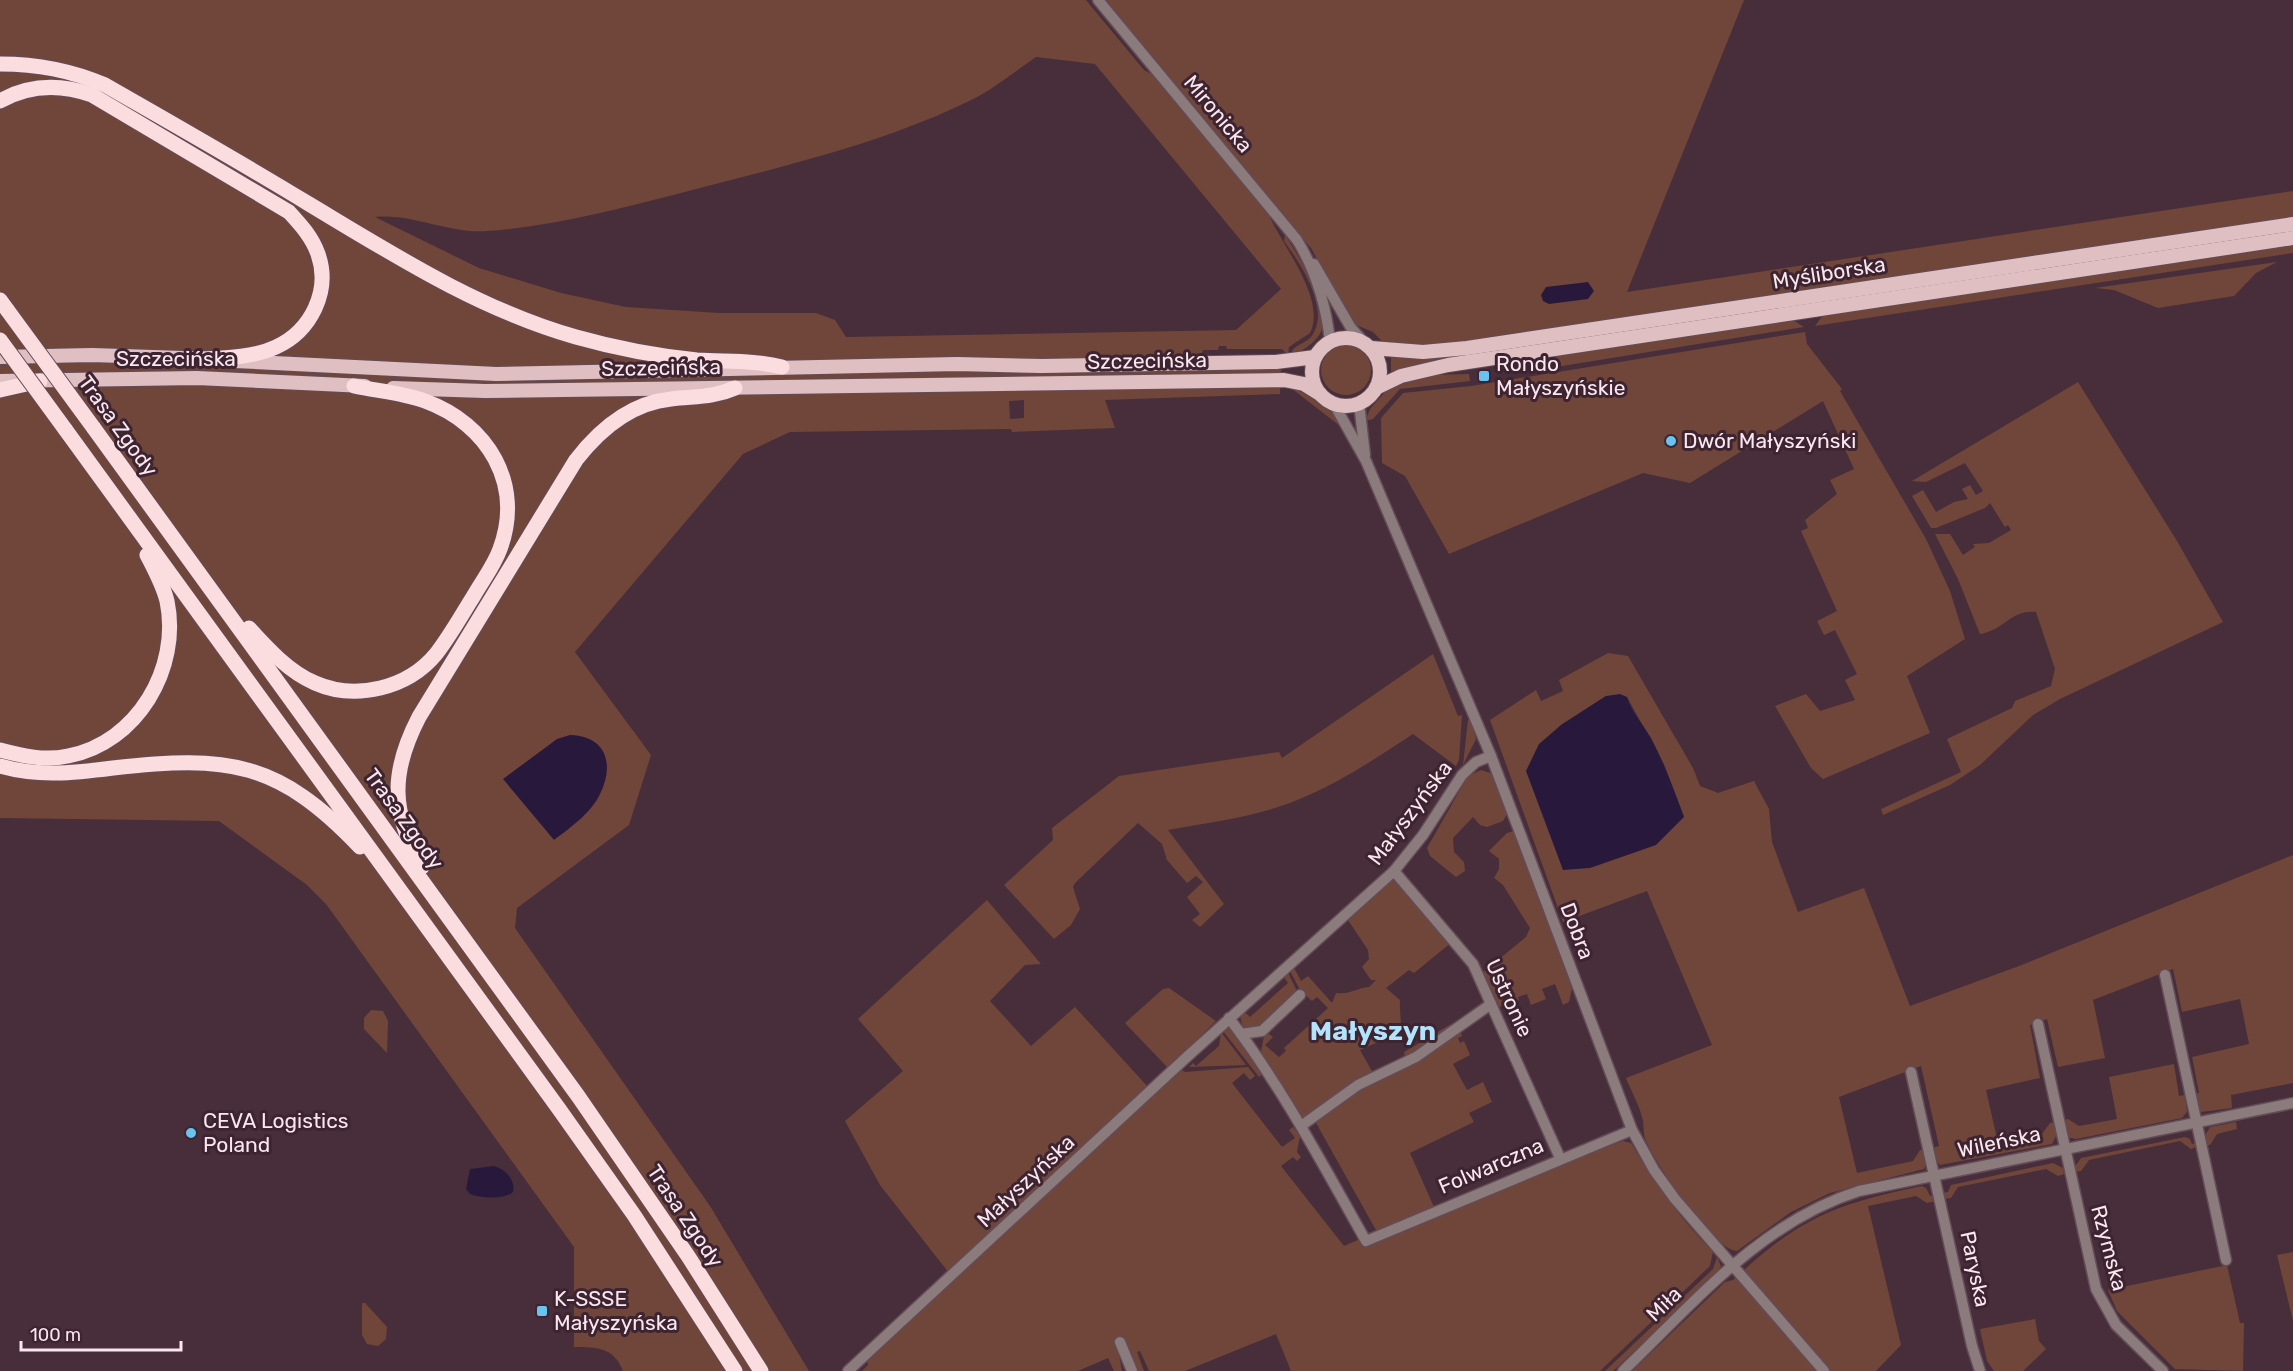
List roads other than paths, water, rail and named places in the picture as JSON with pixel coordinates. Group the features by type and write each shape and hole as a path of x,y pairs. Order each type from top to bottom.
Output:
{"highway":[{"path":"0,64 72,71 105,85 406,262 481,301 529,322 577,337 629,349 696,360 759,361 782,367"},
{"path":"0,101 18,92 45,87 64,88 92,95 289,212 306,231 318,254 322,272 320,297 308,322 277,347 239,356 203,359"},
{"name":"Trasa Zgody","path":"4,306 456,927 652,1204 761,1371"},
{"name":"Trasa Zgody","path":"0,340 403,893 633,1215 735,1371"},
{"path":"0,390 40,381"},
{"path":"198,573 287,666 316,684 344,690 369,691 391,685 412,675 435,655 500,552 507,529 509,505 503,471 495,454 482,438 445,412 425,401 354,386"},
{"path":"456,927 415,854 397,802 398,776 405,743 576,460 597,436 622,416 649,404 670,399 715,397 735,388"},
{"path":"0,750 29,758 50,758 70,756 100,745 122,730 145,705 166,662 170,632 167,602 160,578 111,492"},
{"path":"0,766 38,774 63,774 163,762 206,762 263,774 284,782 326,813 403,893"}],"main road":[{"name":"Myśliborska","path":"1367,345 1423,352 1467,348 2293,224"},
{"name":"Myśliborska","path":"1376,388 1401,376 1432,368 2293,238"},
{"path":"1352,338 1367,345 1380,367 1376,388 1359,403 1347,406 1334,404 1320,394 1312,376 1315,357 1330,341 1352,338"},
{"name":"Szczecińska","path":"0,357 92,355 484,374 711,371 782,367 1202,364 1283,362 1315,357"},
{"name":"Szczecińska","path":"0,381 196,378 485,391 1290,380 1304,384 1320,394"}],"street":[{"name":"Mironicka","path":"1098,0 1297,240 1322,274 1351,328 1367,345"},
{"name":"Mironicka","path":"1306,255 1326,310 1330,341"},
{"name":"Dobra","path":"1359,403 1365,461"},
{"name":"Dobra","path":"1334,404 1365,461 1491,756 1632,1130 1664,1185 1824,1371"},
{"name":"Małyszyńska","path":"848,1371 1228,1018 1394,871 1423,835 1462,775 1476,762 1491,756"},
{"name":"Ustronie","path":"1394,871 1473,964 1560,1158"},
{"path":"2165,975 2226,1260"},
{"path":"1240,1034 1262,1031 1300,994"},
{"path":"1228,1018 1301,1126 1358,1085 1416,1057 1491,1004"},
{"name":"Rzymska","path":"2038,1024 2094,1282 2102,1302 2116,1325 2163,1371"},
{"name":"Paryska","path":"1911,1071 1972,1346 1980,1371"},
{"name":"Wileńska","path":"1733,1266 1772,1233 1819,1205 1859,1191 2293,1103"},
{"name":"Folwarczna","path":"1301,1126 1366,1240 1632,1130"},
{"name":"Miła","path":"1623,1371 1733,1266"},
{"path":"1120,1342 1132,1371"}],"place":[{"name":"Rondo Małyszyńskie","path":"1484,376"},
{"name":"Dwór Małyszyński","path":"1671,441"},
{"name":"CEVA Logistics Poland","path":"191,1133"},
{"name":"K-SSSE Małyszyńska","path":"542,1311"}],"district":[{"name":"Małyszyn","path":"1373,1031"}]}
